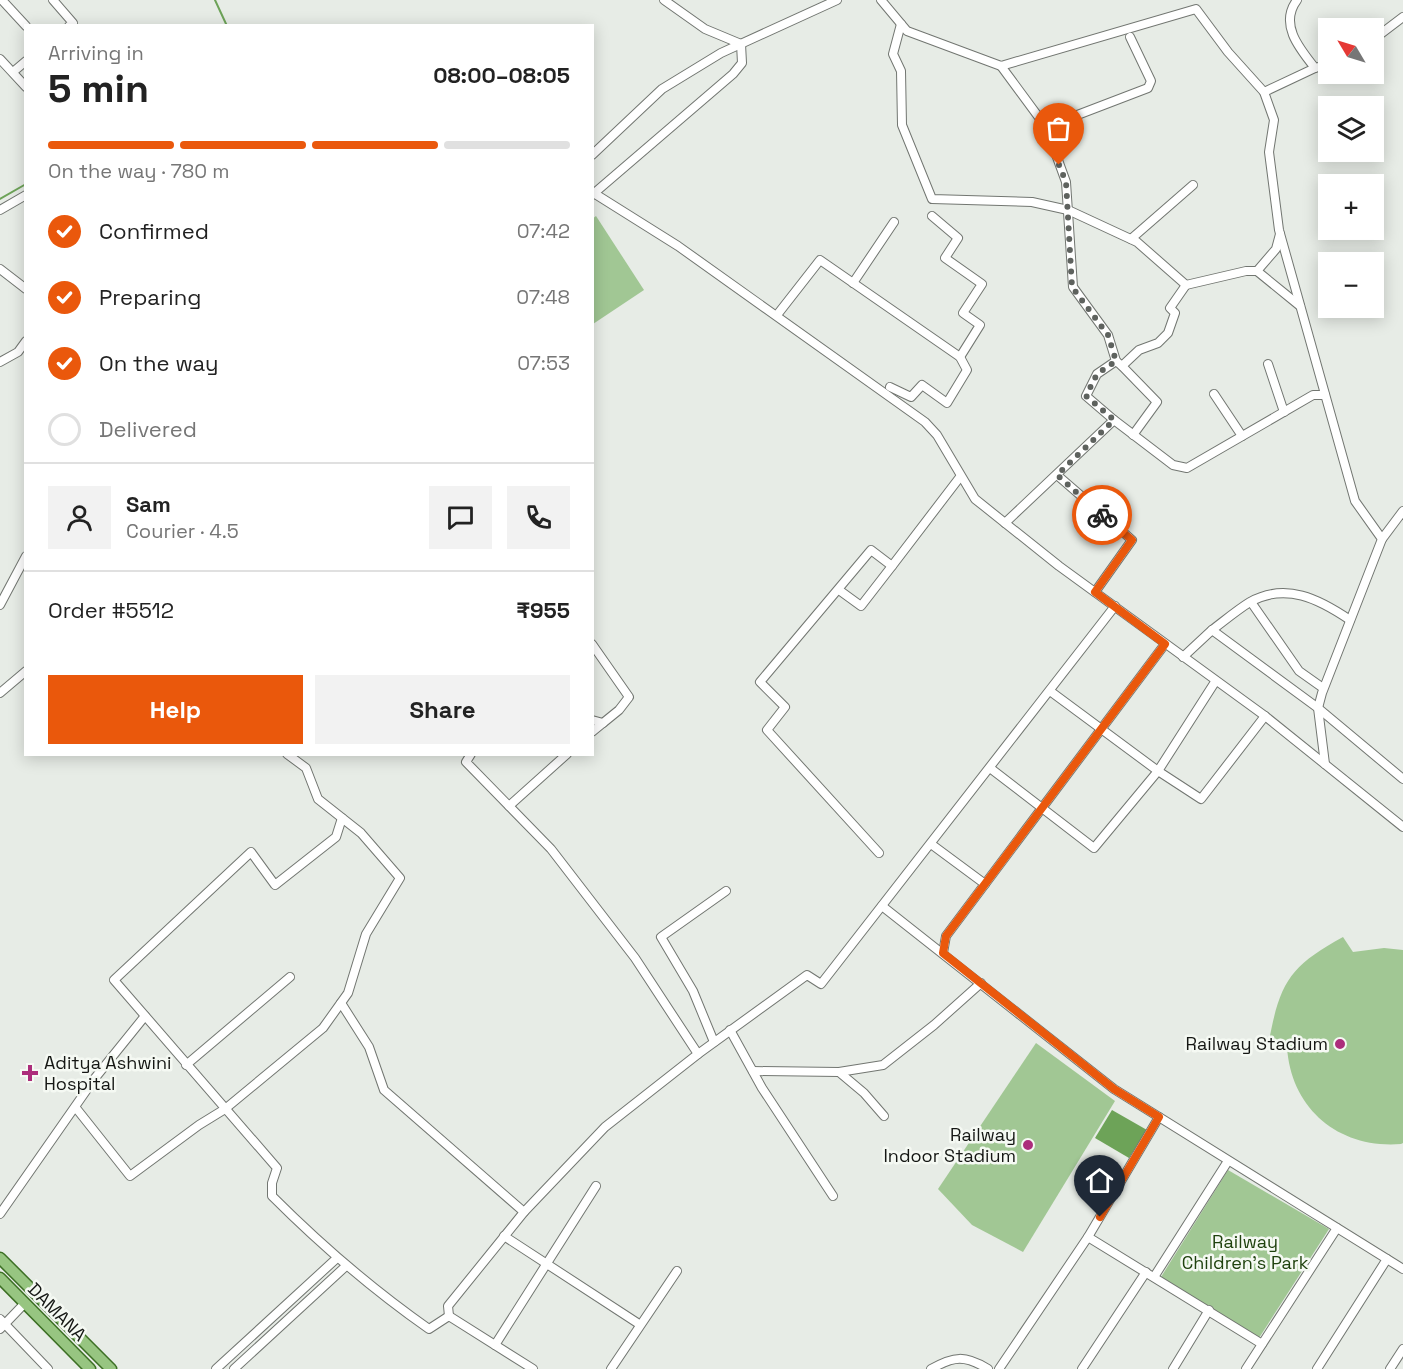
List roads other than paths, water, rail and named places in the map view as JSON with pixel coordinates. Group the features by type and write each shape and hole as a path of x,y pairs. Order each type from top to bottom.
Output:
{"main road":[{"path":"0,1258 111,1369"},
{"name":"DAMANA","path":"0,1278 90,1369"}],"street":[{"path":"2,0 24,24"},
{"path":"53,0 72,24"},
{"path":"664,0 705,29 741,44"},
{"path":"594,153 662,89 694,68 837,0"},
{"path":"881,0 907,31 1000,66 1046,127 1066,182 1072,287 1108,335 1119,364 1157,402 1133,435"},
{"path":"1297,0 1290,9 1288,19 1293,35 1314,68"},
{"path":"1000,66 1196,9 1227,52 1264,92 1274,120 1269,152 1280,233 1355,501 1382,540"},
{"path":"1384,31 1403,17"},
{"path":"901,24 893,54 901,71 902,125 932,199 1032,202 1068,210 1137,242 1186,285"},
{"path":"1046,127 1148,88 1151,81 1130,37"},
{"path":"594,192 733,74 742,63 741,44"},
{"path":"0,59 24,84"},
{"path":"14,72 24,63"},
{"path":"1264,92 1318,67"},
{"path":"1131,239 1193,186"},
{"path":"594,194 678,246 925,422 937,435 975,499 1215,682 1265,716 1403,826"},
{"path":"0,210 24,196"},
{"path":"932,216 958,238 945,258 982,284 963,313 980,325 960,357"},
{"path":"853,283 894,222"},
{"path":"1257,271 1276,249 1280,233"},
{"path":"777,315 820,260 960,357 967,370 947,403 922,385 911,397 890,387"},
{"path":"0,269 24,287"},
{"path":"1301,307 1257,271 1238,272 1186,285 1170,308 1175,313 1168,333 1158,343 1139,350 1119,364 1097,374 1086,396 1173,465 1187,468 1313,395 1326,395"},
{"path":"0,362 18,352 24,344"},
{"path":"1268,364 1284,412"},
{"path":"1214,394 1242,436"},
{"path":"1005,523 1114,420"},
{"path":"1057,475 1132,540 1095,592"},
{"path":"839,590 861,606 960,477"},
{"path":"1325,764 1318,708 1323,688 1382,540 1403,511"},
{"path":"879,853 767,730 785,707 760,682 871,550 892,566"},
{"path":"0,605 24,560"},
{"path":"1183,657 1212,630 1251,602 1282,591 1312,597 1350,620"},
{"path":"1251,602 1299,671 1323,688"},
{"path":"449,1316 448,1306 504,1236 605,1127 698,1054 807,975 821,984 1115,606"},
{"path":"1212,630 1318,708 1403,779"},
{"path":"943,953 946,936 1165,644"},
{"path":"594,647 629,697 619,710 594,730"},
{"path":"0,693 24,673"},
{"path":"990,768 1094,848 1158,771 1215,682"},
{"path":"1050,691 1158,771 1201,799 1265,716"},
{"path":"594,721 603,723"},
{"path":"76,1108 130,1176 199,1125 225,1109 322,1028 348,993 366,934 400,878 361,833 318,799 306,768 290,756"},
{"path":"509,806 565,756"},
{"path":"469,758 509,806 551,849 635,958 698,1054"},
{"path":"342,818 336,837 275,885 251,852 114,980 277,1168 272,1182 272,1196 346,1266 382,1296 429,1329 449,1316"},
{"path":"931,844 985,885"},
{"path":"714,1042 693,991 661,937 726,891"},
{"path":"882,906 1114,1089 1403,1269"},
{"path":"186,1065 290,977"},
{"path":"753,1071 839,1072 883,1065 981,984"},
{"path":"341,1003 369,1047 384,1089 524,1212"},
{"path":"0,1214 95,1078 145,1016"},
{"path":"730,1030 753,1071 833,1196"},
{"path":"839,1072 864,1093 884,1116"},
{"path":"999,1369 1088,1238 1159,1117"},
{"path":"1154,1277 1228,1161"},
{"path":"495,1345 596,1186"},
{"path":"1246,1369 1337,1228"},
{"path":"504,1236 639,1324"},
{"path":"1088,1238 1262,1344"},
{"path":"216,1369 337,1258"},
{"path":"1317,1369 1387,1259"},
{"path":"234,1369 346,1266"},
{"path":"611,1369 639,1324 677,1271"},
{"path":"1082,1369 1146,1272"},
{"path":"25,1303 2,1324 48,1369"},
{"path":"1173,1369 1209,1310"},
{"path":"449,1316 533,1369"},
{"path":"1390,1369 1403,1349"},
{"path":"931,1369 948,1359 962,1358 975,1361 988,1369"}],"waterway":[{"path":"215,0 226,24"},
{"path":"0,199 24,185"}],"place":[{"name":"Railway Stadium","path":"1340,1044"},
{"name":"Aditya Ashwini Hospital","path":"30,1073"},
{"name":"Railway Indoor Stadium","path":"1028,1145"}],"park label":[{"name":"Railway Children's Park","path":"1245,1252"}]}
